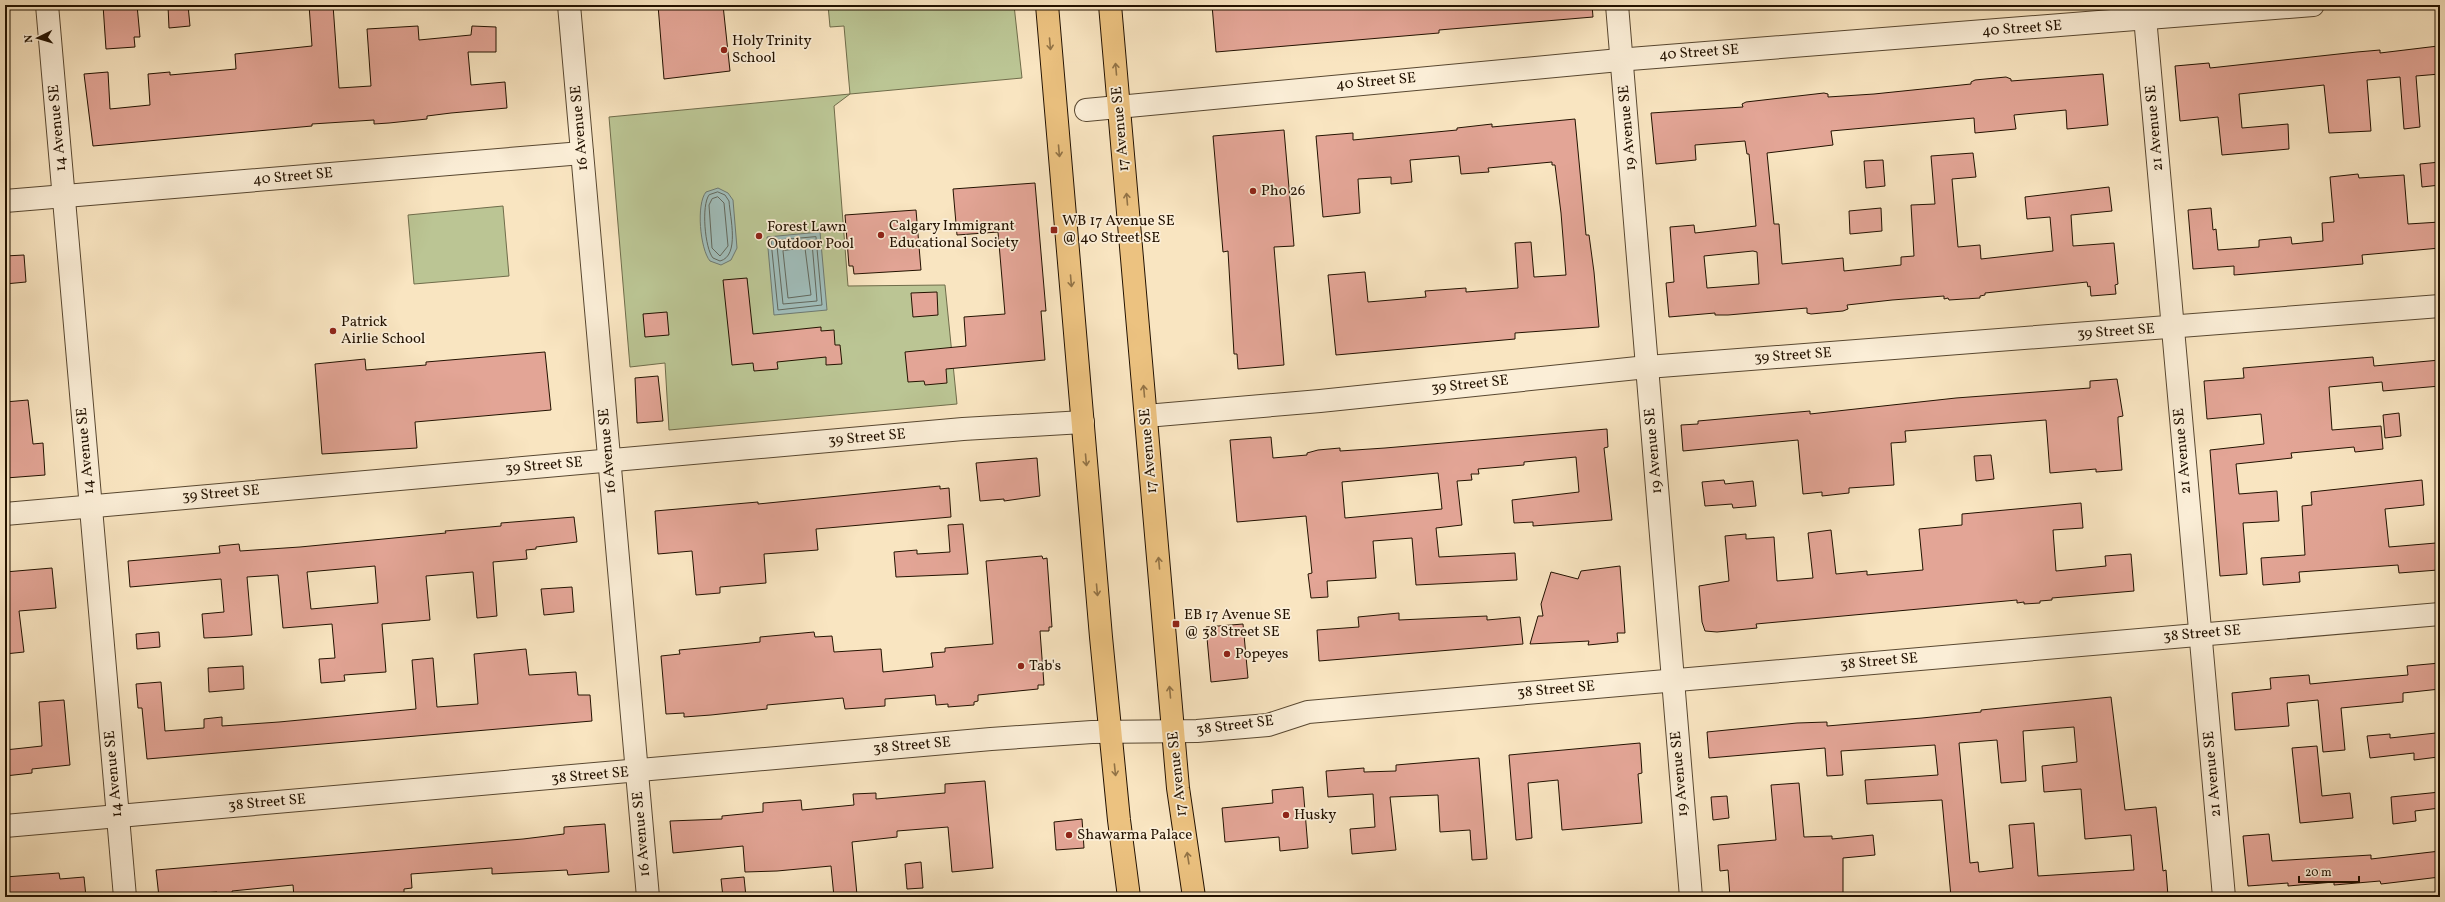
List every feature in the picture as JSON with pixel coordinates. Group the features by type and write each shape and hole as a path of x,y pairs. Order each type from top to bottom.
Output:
{"main road":[{"path":"1047,5 1111,732 1129,897"},
{"name":"17 Avenue SE","path":"1110,5 1178,788 1194,897"}],"street":[{"name":"14 Avenue SE","path":"47,5 125,897"},
{"name":"16 Avenue SE","path":"569,5 648,897"},
{"name":"19 Avenue SE","path":"1617,5 1691,897"},
{"name":"40 Street SE","path":"1086,110 1622,59 2144,12 2313,5"},
{"name":"21 Avenue SE","path":"2144,12 2224,897"},
{"name":"40 Street SE","path":"5,201 582,153"},
{"name":"39 Street SE","path":"1146,416 1320,401 1647,367 2172,328 2440,306"},
{"name":"39 Street SE","path":"5,514 963,429 1083,422"},
{"name":"38 Street SE","path":"5,826 637,772 991,739 1111,732 1173,731 1268,724 1308,712 2440,614"}],"green space":[{"path":"828,5 1014,5 1022,78 850,94 844,26 830,27"},
{"path":"850,94 834,106 848,286 945,285 957,404 669,430 665,363 630,367 609,117"},
{"path":"503,206 509,276 414,284 408,215"}],"water":[{"path":"718,188 728,193 733,200 737,248 731,260 721,265 710,261 704,247 700,226 703,198 706,192"},
{"path":"820,232 827,310 774,315 767,237"}],"building":[{"path":"103,5 137,5 140,37 134,37 135,47 106,49"},
{"path":"188,5 190,26 169,28 168,6"},
{"path":"309,5 333,5 339,88 371,86 367,29 418,26 419,40 471,35 472,26 496,27 496,52 468,52 471,85 505,82 507,108 427,116 427,119 389,123 374,124 374,120 312,124 312,126 93,146 84,74 108,72 110,109 150,105 148,74 170,72 170,75 236,69 235,54 312,46"},
{"path":"658,5 723,5 730,71 664,79"},
{"path":"1212,5 1592,5 1593,17 1439,30 1439,33 1216,52"},
{"path":"2438,46 2440,74 2416,76 2420,127 2404,129 2400,77 2367,80 2371,131 2329,133 2324,85 2239,94 2242,128 2288,124 2289,149 2222,155 2218,117 2180,121 2175,66 2209,63 2210,68 2357,52 2380,50 2380,53"},
{"path":"2103,74 2108,125 2067,129 2066,110 2014,115 2016,129 1975,133 1974,118 1831,131 1833,145 1767,153 1774,224 1779,224 1782,264 1843,258 1844,271 1901,265 1901,257 1914,256 1911,205 1935,204 1931,156 1973,153 1976,177 1952,179 1958,247 1980,245 1981,259 2053,251 2050,217 2027,219 2025,197 2109,187 2112,211 2071,215 2073,246 2114,243 2118,284 2115,285 2116,294 2091,296 2090,286 2088,287 2087,282 1985,293 1985,295 1980,296 1980,298 1949,300 1948,298 1944,299 1944,296 1847,305 1848,309 1843,311 1811,314 1807,313 1807,308 1728,315 1715,315 1715,313 1669,317 1666,283 1674,282 1670,227 1694,225 1695,233 1756,226 1749,154 1747,154 1745,141 1695,145 1696,160 1656,164 1651,113 1743,107 1742,104 1746,102 1824,93 1828,94 1828,97 1874,94 1971,84 1971,82 1975,80 2006,77 2011,79 2011,81","holes":["1753,251 1757,252 1759,284 1707,288 1704,256"]},
{"path":"1575,119 1586,235 1589,235 1599,327 1515,333 1515,339 1336,355 1328,275 1365,272 1368,302 1426,297 1425,291 1466,288 1466,292 1518,288 1515,243 1531,242 1534,277 1566,275 1561,213 1555,165 1552,165 1552,162 1488,168 1489,172 1461,174 1459,156 1410,160 1412,182 1391,184 1391,177 1358,179 1360,213 1323,217 1316,136 1353,133 1353,140 1457,130 1457,128 1492,124 1492,127"},
{"path":"1284,130 1294,246 1274,247 1284,365 1238,369 1237,354 1234,354 1228,251 1223,252 1213,136"},
{"path":"1883,160 1885,186 1866,188 1864,161"},
{"path":"2440,162 2440,185 2422,187 2420,164"},
{"path":"2358,174 2359,178 2404,175 2408,224 2440,222 2440,248 2362,255 2363,264 2318,268 2234,275 2234,266 2193,269 2188,210 2211,208 2213,230 2216,229 2218,250 2259,247 2259,240 2291,237 2292,244 2323,241 2322,223 2334,222 2330,177"},
{"path":"1035,183 1046,311 1041,311 1045,360 946,369 947,383 925,385 924,381 908,382 905,352 966,346 964,317 1005,314 998,232 957,235 953,189"},
{"path":"1881,208 1882,231 1850,234 1849,211"},
{"name":"Calgary Immigrant Educational Society","path":"916,210 921,270 854,274 853,266 849,266 845,215"},
{"path":"24,255 26,282 5,284 5,256"},
{"path":"747,278 753,334 821,327 821,331 834,330 835,345 840,345 842,364 826,365 826,357 777,362 778,369 754,371 753,363 732,365 723,280"},
{"path":"937,292 938,315 913,317 911,293"},
{"path":"667,312 669,335 645,337 643,314"},
{"path":"545,352 551,410 415,422 417,448 322,454 315,364 365,359 366,370 426,365 426,362"},
{"path":"2373,357 2374,366 2440,360 2440,386 2383,391 2382,382 2329,387 2332,430 2381,426 2383,449 2355,452 2354,447 2291,453 2292,458 2236,464 2239,494 2277,491 2279,521 2243,523 2247,574 2220,576 2210,450 2264,444 2261,414 2207,419 2204,381 2244,378 2243,368"},
{"path":"658,376 663,421 637,423 635,378"},
{"path":"2117,379 2123,416 2118,417 2122,470 2096,472 2096,469 2050,473 2046,420 1905,431 1906,442 1891,443 1894,485 1849,488 1849,493 1822,496 1822,492 1803,494 1798,440 1683,451 1681,425 1698,424 1698,421 1810,411 1810,414 1956,398 2090,388 2090,381"},
{"path":"28,400 33,444 43,443 45,475 6,478 5,402"},
{"path":"2399,413 2401,436 2385,438 2383,415"},
{"path":"1607,429 1608,447 1604,448 1612,520 1533,526 1533,522 1514,523 1512,500 1579,492 1576,457 1524,462 1524,465 1478,469 1479,474 1471,474 1472,480 1457,481 1462,525 1436,528 1439,557 1515,553 1517,580 1416,585 1412,538 1373,541 1376,578 1327,581 1328,597 1311,598 1308,574 1312,573 1306,516 1237,522 1230,440 1271,437 1273,458 1307,455 1307,453 1318,450 1340,448 1340,451","holes":["1438,473 1442,509 1345,518 1342,482"]},
{"path":"1991,455 1994,479 1976,481 1974,456"},
{"path":"1037,458 1040,496 1004,501 1004,499 980,501 976,463"},
{"path":"1724,480 1725,484 1753,481 1756,506 1733,508 1732,504 1705,506 1702,482"},
{"path":"2422,480 2424,505 2385,509 2389,547 2436,543 2438,570 2399,573 2398,565 2299,572 2300,582 2263,585 2261,558 2305,555 2302,506 2312,505 2311,492"},
{"path":"940,486 940,489 949,488 951,517 816,529 818,550 764,554 766,583 720,587 720,593 696,595 692,551 658,554 655,511 758,502 758,504"},
{"path":"2081,503 2083,528 2053,530 2056,571 2106,566 2105,556 2131,554 2134,591 2052,598 2052,600 2040,601 2040,603 2024,604 2024,602 2017,603 2017,600 1756,624 1757,628 1717,632 1705,631 1702,622 1699,586 1729,581 1725,536 1746,534 1746,539 1774,537 1777,581 1813,578 1808,533 1831,530 1836,574 1867,571 1867,575 1923,570 1919,529 1962,525 1962,514"},
{"path":"574,517 577,542 536,547 536,549 526,550 527,559 493,562 497,616 477,618 473,572 426,576 430,620 382,624 386,672 344,675 345,681 321,683 319,659 335,658 332,624 283,628 278,575 247,577 252,635 204,638 202,614 224,612 221,579 130,587 128,561 220,553 219,546 239,544 240,551 300,547 446,533 445,531 501,526 501,523","holes":["375,566 378,603 311,609 307,572"]},
{"path":"963,524 968,574 896,577 894,552 917,550 917,554 950,552 948,525"},
{"path":"1042,556 1043,559 1047,558 1052,627 1049,627 1049,631 1040,631 1044,685 1038,685 1038,689 978,695 978,701 974,702 974,705 948,707 948,704 936,705 935,695 885,699 885,706 845,709 843,698 767,705 767,709 711,715 684,717 684,713 666,714 661,656 680,654 679,650 760,642 760,637 814,632 815,637 832,636 834,652 881,649 883,672 933,667 931,653 945,652 945,648 993,644 986,561"},
{"path":"1620,566 1625,633 1617,633 1618,642 1588,645 1589,641 1530,644 1538,616 1543,616 1541,604 1551,572 1578,579 1581,571"},
{"path":"52,568 56,608 19,611 24,652 5,654 5,572"},
{"path":"572,587 574,612 544,615 541,589"},
{"path":"1399,613 1399,620 1487,616 1487,620 1520,617 1523,644 1319,661 1317,630 1359,627 1358,617"},
{"name":"Popeyes","path":"1243,624 1248,678 1211,682 1206,627"},
{"path":"159,632 160,647 137,649 136,634"},
{"path":"526,649 529,675 576,672 578,695 590,695 592,721 147,759 142,708 138,708 136,684 161,682 165,731 204,728 204,719 222,717 222,726 279,722 416,709 412,660 433,658 437,707 478,704 474,654"},
{"path":"2440,663 2440,689 2403,693 2403,702 2341,708 2345,750 2323,752 2318,700 2287,703 2289,726 2235,730 2232,693 2271,689 2270,678 2309,675 2310,684 2408,675 2407,666"},
{"path":"243,666 244,689 209,692 208,668"},
{"path":"2111,697 2125,810 2156,807 2163,871 2166,870 2168,896 1951,897 1942,800 1867,804 1865,780 1938,775 1935,745 1841,751 1843,775 1827,776 1825,748 1709,758 1707,732 1797,723 1827,722 1827,726 1981,712 1981,710","holes":["2074,727 2077,762 2042,766 2044,792 2081,789 2085,839 2131,835 2134,870 2038,876 2034,823 2009,825 2013,868 1979,872 1978,862 1970,863 1959,743 1997,740 2001,783 2026,781 2023,731"]},
{"path":"64,700 70,765 32,769 32,773 5,776 5,750 42,746 39,702"},
{"path":"2436,733 2438,757 2414,760 2414,753 2370,758 2367,736 2390,734 2390,738"},
{"path":"1640,743 1642,773 1638,774 1642,823 1562,830 1558,780 1528,783 1532,838 1516,840 1509,755"},
{"path":"2317,746 2322,796 2350,793 2353,818 2300,823 2292,748"},
{"path":"1479,758 1487,859 1472,860 1470,830 1440,832 1438,795 1390,797 1396,850 1352,854 1350,829 1375,827 1373,794 1328,797 1326,771 1364,768 1364,772 1396,771 1396,765"},
{"path":"985,781 993,868 952,872 948,827 897,831 897,837 852,842 857,895 834,897 831,866 777,871 745,872 743,846 673,853 670,821 722,819 722,816 763,812 763,803 801,800 802,810 854,805 853,794 876,793 876,799 945,793 945,784"},
{"path":"1799,783 1804,837 1832,836 1832,839 1873,835 1875,855 1843,858 1843,897 1730,897 1728,870 1720,871 1718,845 1776,840 1771,785"},
{"path":"1303,787 1308,848 1280,851 1279,837 1225,842 1222,808 1273,803 1272,790"},
{"path":"2440,792 2440,808 2415,811 2416,821 2393,824 2391,797"},
{"path":"1727,796 1729,818 1713,820 1711,797"},
{"name":"Shawarma Palace","path":"1082,819 1084,848 1056,850 1054,822"},
{"path":"605,824 609,872 568,875 567,870 492,874 492,868 411,874 412,888 404,889 404,897 363,897 363,893 294,897 293,885 232,891 233,897 217,897 217,892 186,894 186,897 159,897 156,870 523,839 564,834 564,827"},
{"path":"2269,834 2272,861 2371,855 2371,859 2440,851 2440,877 2381,884 2380,881 2334,885 2334,882 2288,886 2288,883 2248,886 2243,836"},
{"path":"921,862 923,888 907,889 905,864"},
{"path":"59,873 60,879 84,877 86,897 5,897 5,877"},
{"path":"744,877 746,897 723,897 721,879"}],"place":[{"name":"Holy Trinity School","path":"724,50"},
{"name":"Pho 26","path":"1253,191"},
{"name":"WB 17 Avenue SE @ 40 Street SE","path":"1054,230"},
{"name":"Calgary Immigrant Educational Society","path":"881,235"},
{"name":"Forest Lawn Outdoor Pool","path":"759,236"},
{"name":"Patrick Airlie School","path":"333,331"},
{"name":"EB 17 Avenue SE @ 38 Street SE","path":"1176,624"},
{"name":"Popeyes","path":"1227,654"},
{"name":"Tab's","path":"1021,666"},
{"name":"Husky","path":"1286,815"},
{"name":"Shawarma Palace","path":"1069,835"}]}
